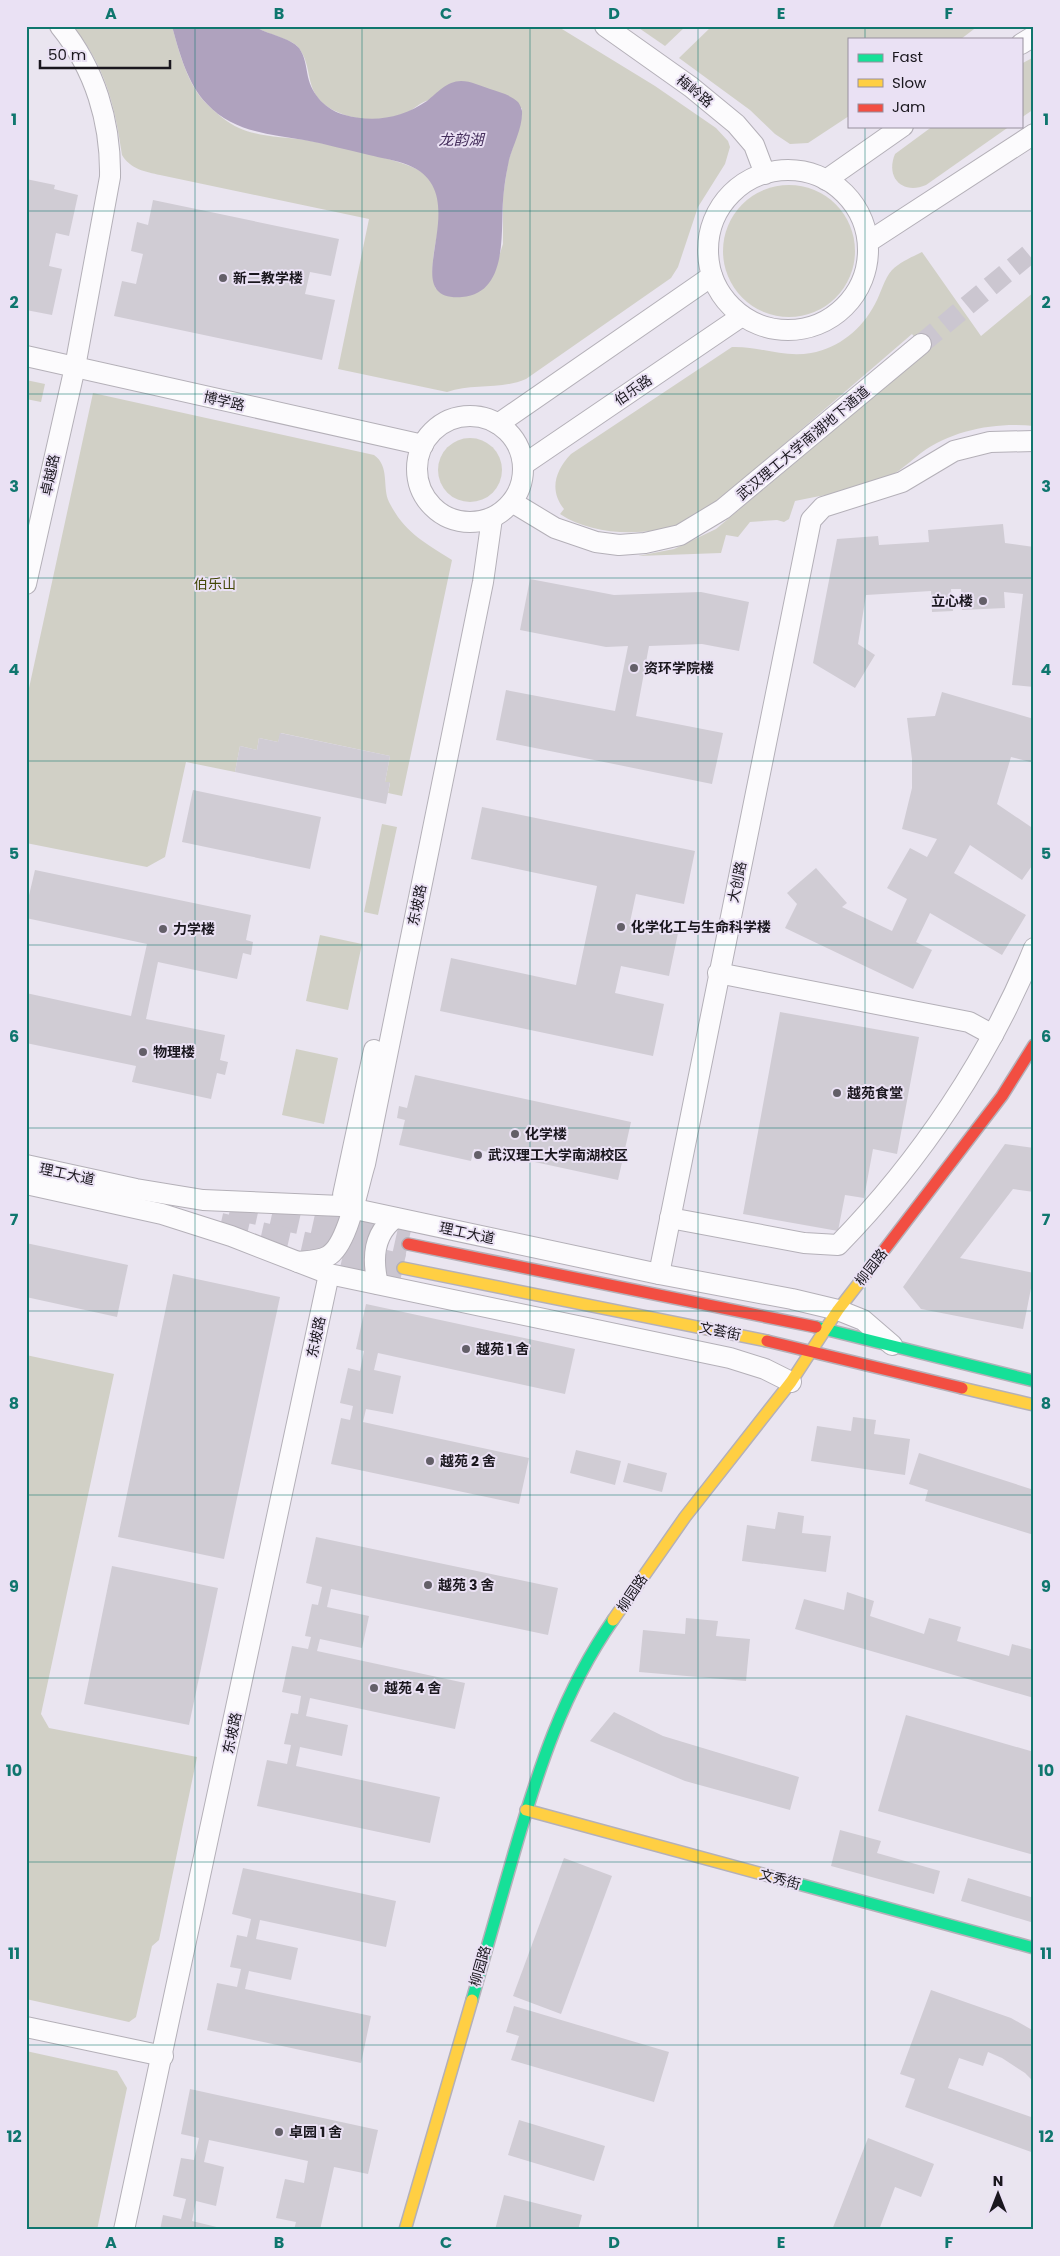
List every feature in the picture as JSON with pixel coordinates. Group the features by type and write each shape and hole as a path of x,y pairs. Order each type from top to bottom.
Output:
{"street":[{"name":"卓越路","path":"26,584 75,367 108,196 110,160 106,128 90,73 82,56 60,26"},
{"name":"梅岭路","path":"606,26 670,71 736,124 754,145 765,174"},
{"path":"1022,43 1034,36"},
{"path":"826,180 900,128"},
{"path":"868,242 1034,134"},
{"path":"780,171 796,171 826,180 842,191 855,206 864,223 868,242 868,261 864,278 855,295 844,309 829,320 812,327 794,330 776,329 758,324 742,316 729,305 719,291 712,276 708,258 713,222 721,206 733,192 748,181 765,174 780,171"},
{"path":"498,424 712,276"},
{"name":"伯乐路","path":"523,465 742,316"},
{"name":"武汉理工大学南湖地下通道","path":"512,502 556,528 596,542 619,544 645,543 680,535 723,510 921,344"},
{"name":"博学路","path":"26,356 423,445"},
{"path":"478,417 498,424 513,438 518,446 523,465 521,485 512,502 486,519 464,522 439,513 425,497 417,477 419,456 423,445 436,428 456,418 478,417"},
{"name":"大创路","path":"659,1274 718,973 811,520 823,507 902,482 954,451 990,442 1034,441"},
{"name":"东坡路","path":"298,1262 321,1258 334,1252 342,1238 346,1207 486,519"},
{"path":"670,1218 804,1244 838,1245 869,1214 975,1069 1034,948"},
{"path":"718,973 969,1022 993,1035"},
{"name":"柳园路","path":"405,2230 538,1768 560,1715 599,1640 685,1517 791,1382 838,1310 997,1104 1034,1046"},
{"name":"理工大道","path":"26,1165 136,1189 203,1200 346,1207 838,1310 863,1320 894,1346"},
{"name":"理工大道","path":"26,1184 162,1214 231,1236 329,1274 730,1358 765,1369 791,1382"},
{"path":"378,1284 374,1265 375,1248 381,1232 395,1218"},
{"name":"文荟街","path":"408,1244 825,1329 1034,1381"},
{"name":"文荟街","path":"404,1268 811,1351 1034,1405"},
{"name":"东坡路","path":"124,2230 163,2056 329,1274"},
{"name":"文秀街","path":"526,1810 1034,1948"},
{"path":"26,2027 163,2056"}],"green space":[{"path":"73,26 172,26 185,68 195,89 211,108 235,126 255,133 306,140 368,154 402,163 423,173 436,189 440,202 439,226 433,263 436,289 494,272 503,244 503,196 508,162 521,121 522,108 428,100 410,111 390,118 368,119 347,116 320,101 312,86 303,54 295,44 254,26 557,26 655,86 716,128 728,141 730,147 725,164 698,207 678,267 671,278 526,379 507,384 457,389 447,392 338,369 369,219 155,174 129,164 122,155 112,103 101,71"},
{"path":"636,26 686,26 665,46"},
{"path":"712,26 978,26 962,38 848,38 848,117 808,143 790,144 775,134 750,110 679,58"},
{"path":"1034,57 1034,109 1022,117 1022,63"},
{"path":"930,128 1007,128 926,185 918,188 903,186 894,177 892,170 895,154"},
{"path":"789,185 802,186 814,190 836,204 850,226 854,238 854,264 850,276 836,298 814,312 802,316 789,317 776,316 764,312 742,298 728,276 724,264 723,251 724,238 728,226 742,204 764,190 776,186"},
{"path":"922,252 981,336 1034,292 1034,426 1005,425 960,433 933,445 887,478 874,484 855,490 795,501 789,519 784,522 777,520 750,522 738,537 726,535 721,553 638,556 674,549 716,529 927,352 912,334 724,496 688,520 668,528 652,531 620,532 588,527 560,514 564,509 559,502 555,488 556,481 561,467 571,454 732,347 801,354 831,347 840,342 849,336 870,313 892,270 902,262"},
{"path":"26,380 45,384 41,402 26,399"},
{"name":"伯乐山","path":"93,393 374,455 379,460 384,471 389,502 401,521 416,536 452,560 402,796 388,793 390,783 385,782 390,756 281,733 278,742 259,738 257,750 240,746 235,772 186,762 165,857 147,867 26,843 26,702"},
{"path":"464,438 476,438 493,447 500,458 502,470 500,482 493,493 476,502 464,502 452,497 443,488 438,476 438,464 443,452 452,443"},
{"path":"382,824 397,827 378,915 364,912"},
{"path":"320,935 362,944 348,1010 306,1001"},
{"path":"296,1049 338,1058 324,1124 282,1115"},
{"path":"26,1355 114,1374 41,1714 49,1728 197,1757 159,1940 152,1946 136,2017 129,2022 26,1999"},
{"path":"26,2051 117,2071 127,2088 97,2230 26,2230"}],"water":[{"name":"龙韵湖","path":"172,26 254,26 290,41 301,51 310,84 316,96 326,106 345,115 377,119 398,115 427,101 447,85 465,81 505,94 518,102 521,107 522,117 505,179 500,254 496,270 489,283 478,293 462,297 442,294 433,283 438,221 437,199 428,179 408,165 399,162 252,130 228,121 207,104 194,87 181,57"}],"building":[{"path":"26,179 55,185 54,189 78,195 69,236 56,233 49,266 62,269 52,315 26,310"},
{"name":"新二教学楼","path":"153,200 339,239 331,276 310,272 305,294 335,300 322,360 114,316 122,281 136,284 143,254 131,251 137,222 148,225"},
{"name":"立心楼","path":"1003,524 1005,543 1034,547 1034,687 1012,685 1023,594 1004,592 1005,608 962,610 961,589 951,589 953,611 932,612 931,591 866,595 858,644 875,655 855,688 813,663 837,539 878,536 879,545 929,542 928,530"},
{"name":"资环学院楼","path":"530,579 614,595 701,592 749,602 739,651 702,644 649,646 636,716 723,733 712,784 496,740 506,690 615,711 628,646 606,647 520,630"},
{"path":"942,692 1034,719 1034,763 1011,757 997,804 1034,829 1034,863 1022,880 970,845 954,873 1026,915 1002,955 930,913 916,942 932,950 913,989 785,928 797,904 787,893 816,868 847,903 842,907 892,931 907,899 887,888 910,848 927,857 937,839 902,829 912,788 912,759 907,718 935,716"},
{"path":"280,733 390,756 385,782 390,782 386,804 235,772 240,746 257,750 259,738 278,742"},
{"path":"193,790 321,817 310,869 182,842"},
{"name":"化学化工与生命科学楼","path":"482,807 695,851 684,904 636,894 630,922 678,933 669,976 621,966 615,993 664,1004 653,1056 440,1011 451,958 576,985 597,886 471,859"},
{"path":"35,870 251,915 246,940 253,942 251,955 243,953 237,979 158,962 146,1019 225,1035 220,1060 228,1062 225,1075 217,1073 211,1099 132,1082 136,1066 26,1043 26,993 131,1016 147,944 26,918 26,908"},
{"name":"越苑食堂","path":"780,1012 919,1037 897,1154 873,1149 864,1198 845,1195 838,1231 743,1214"},
{"name":"化学楼","path":"415,1075 631,1122 618,1180 474,1149 471,1161 399,1145 405,1120 397,1118 399,1106 407,1108"},
{"path":"1005,1144 1034,1148 1034,1192 1013,1189 960,1258 1034,1273 1023,1329 921,1309 903,1287"},
{"path":"26,1243 128,1265 117,1317 26,1297"},
{"path":"173,1274 280,1297 224,1559 118,1537"},
{"path":"366,1304 575,1349 565,1394 378,1353 374,1370 401,1376 393,1414 366,1409 363,1422 529,1458 519,1504 331,1464 341,1418 350,1420 353,1406 340,1403 348,1368 360,1371 364,1351 356,1349"},
{"path":"853,1417 876,1420 874,1434 910,1439 905,1475 811,1461 817,1426 851,1431"},
{"path":"576,1450 621,1461 615,1485 570,1473"},
{"path":"919,1453 1034,1490 1034,1535 925,1501 928,1490 909,1484"},
{"path":"628,1463 667,1473 662,1492 623,1482"},
{"path":"778,1512 804,1516 802,1533 831,1536 826,1572 742,1561 747,1525 775,1529"},
{"path":"316,1537 558,1588 548,1635 331,1589 327,1607 369,1616 362,1648 320,1639 317,1651 465,1683 455,1729 310,1698 306,1716 348,1725 342,1756 300,1747 296,1766 440,1797 430,1843 257,1806 267,1760 287,1764 291,1745 284,1744 291,1713 298,1714 301,1696 282,1692 292,1646 308,1649 311,1637 305,1636 312,1604 318,1605 322,1587 306,1583"},
{"path":"112,1566 218,1588 189,1725 84,1704"},
{"path":"847,1592 874,1601 870,1616 924,1634 929,1618 961,1627 957,1641 1009,1656 1012,1644 1034,1650 1034,1698 795,1629 804,1599 844,1610"},
{"path":"686,1618 718,1621 716,1636 750,1639 746,1681 639,1672 643,1630 685,1634"},
{"path":"614,1712 663,1736 799,1777 790,1810 685,1781 590,1741"},
{"path":"906,1715 1034,1752 1034,1855 878,1811"},
{"path":"840,1830 881,1841 877,1853 940,1871 934,1894 831,1866"},
{"path":"564,1858 612,1876 561,2014 513,1996"},
{"path":"243,1868 396,1901 386,1947 260,1920 256,1939 298,1948 291,1980 249,1971 245,1989 371,2016 361,2063 207,2030 217,1983 237,1987 241,1969 230,1967 237,1935 247,1937 251,1919 232,1914"},
{"path":"968,1878 1034,1898 1034,1923 961,1901"},
{"path":"931,1990 1011,2018 1034,2031 1034,2082 1025,2073 1002,2058 988,2052 983,2066 959,2058 948,2088 1034,2118 1034,2153 905,2107 915,2079 900,2074"},
{"path":"514,2006 669,2052 654,2102 511,2060 519,2036 506,2032"},
{"name":"卓园 1 舍","path":"190,2089 378,2130 368,2174 334,2167 320,2230 294,2230 296,2222 276,2218 285,2179 304,2183 308,2161 209,2140 204,2162 224,2167 216,2206 196,2201 192,2221 229,2230 160,2230 163,2215 181,2219 186,2199 173,2196 181,2158 194,2160 199,2138 181,2134"},
{"path":"519,2120 605,2146 594,2181 508,2155"},
{"path":"868,2138 934,2164 921,2197 895,2187 879,2230 832,2230"},
{"path":"504,2195 582,2215 578,2230 495,2230"}],"tunnel":[{"path":"921,344 1034,250"},
{"path":"231,1205 408,1244"},
{"path":"220,1227 403,1268"}],"traffic: fast":[{"path":"816,1327 1034,1381"},
{"path":"472,2000 523,1822 554,1732 580,1675 595,1647 613,1620"},
{"path":"784,1880 1034,1948"}],"traffic: slow":[{"path":"403,1268 767,1341"},
{"path":"613,1620 685,1517 791,1382 838,1310 862,1279"},
{"path":"962,1388 1034,1405"},
{"path":"526,1810 784,1880"},
{"path":"405,2230 472,2000"}],"traffic: jam":[{"path":"862,1279 1002,1096 1034,1045"},
{"path":"408,1244 816,1327"},
{"path":"767,1341 962,1388"}],"place":[{"name":"新二教学楼","path":"223,278"},
{"name":"立心楼","path":"983,601"},
{"name":"资环学院楼","path":"634,668"},
{"name":"化学化工与生命科学楼","path":"621,927"},
{"name":"力学楼","path":"163,929"},
{"name":"物理楼","path":"143,1052"},
{"name":"越苑食堂","path":"837,1093"},
{"name":"化学楼","path":"515,1134"},
{"name":"武汉理工大学南湖校区","path":"478,1155"},
{"name":"越苑 1 舍","path":"466,1349"},
{"name":"越苑 2 舍","path":"430,1461"},
{"name":"越苑 3 舍","path":"428,1585"},
{"name":"越苑 4 舍","path":"374,1688"},
{"name":"卓园 1 舍","path":"279,2132"}]}
